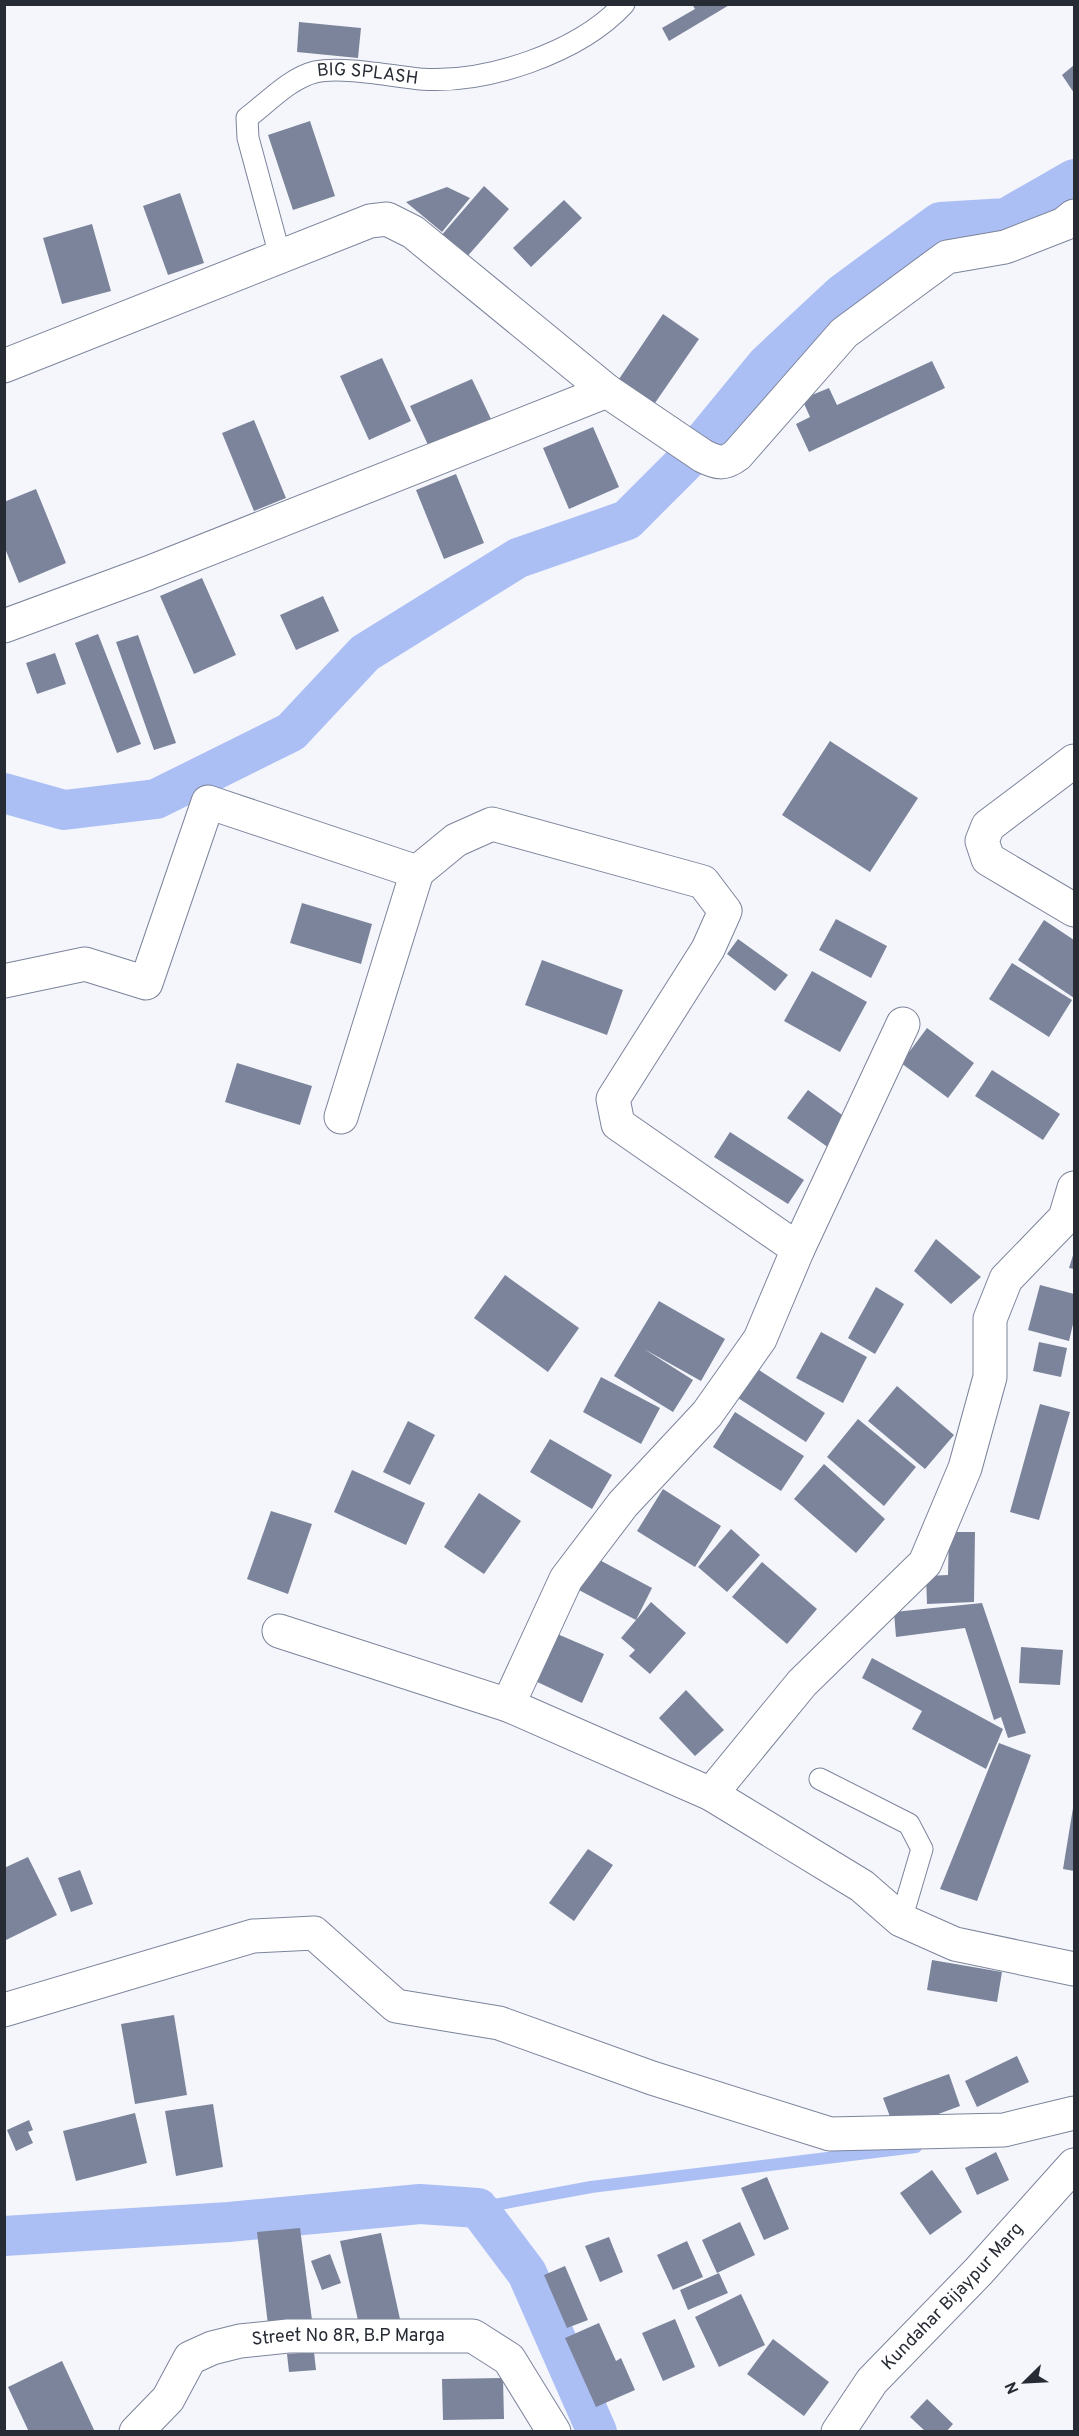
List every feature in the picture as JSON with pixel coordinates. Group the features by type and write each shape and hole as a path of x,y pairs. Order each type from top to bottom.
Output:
{"street":[{"path":"4,366 370,220 387,219 413,232 608,391 703,456 716,462 727,463 737,455 844,333 947,257 1005,247 1064,224 1074,216"},
{"path":"4,626 148,573 608,391"},
{"path":"1074,761 988,826 982,841 988,860 1074,910"},
{"path":"4,981 85,964 146,983 208,802 417,872"},
{"path":"341,1117 417,872 456,840 492,824 703,882 724,910 708,950 613,1099 618,1124 798,1249"},
{"path":"508,1705 566,1580 623,1504 707,1414 760,1339 798,1249 903,1024"},
{"path":"711,1794 802,1683 925,1563 965,1468 990,1377 990,1319 1006,1279 1065,1218 1074,1188"},
{"path":"279,1631 508,1705 711,1794 862,1886 902,1920 955,1944 1074,1969"},
{"path":"4,2010 253,1936 314,1933 396,2006 499,2023 652,2078 830,2134 1004,2130 1074,2113"},
{"name":"Kundahar Bijaypur Marg","path":"837,2432 872,2380 978,2272 1074,2165"},
{"name":"Street No 8R, B.P Marga","path":"136,2432 168,2399 190,2358 212,2348 240,2341 288,2336 473,2336 509,2359 554,2432"}],"lane":[{"name":"BIG SPLASH","path":"280,256 248,138 247,118 291,84 314,72 333,71 424,79 472,77 515,67 578,41 609,21 624,4"},
{"path":"820,1779 909,1824 922,1849 902,1920"}],"building":[{"path":"692,4 731,4 669,41 662,28 695,9"},
{"path":"299,22 361,28 358,58 297,52"},
{"path":"1074,65 1074,93 1062,75"},
{"path":"310,121 335,196 293,210 268,135"},
{"path":"484,186 509,209 465,259 440,237"},
{"path":"447,187 470,198 442,232 406,202"},
{"path":"180,193 204,263 168,275 143,206"},
{"path":"564,200 582,218 531,267 513,248"},
{"path":"92,224 111,291 62,304 43,238"},
{"path":"663,314 699,339 655,403 619,379"},
{"path":"382,358 411,421 369,440 340,376"},
{"path":"932,361 945,388 809,452 796,424 810,417 802,399 829,388 837,405"},
{"path":"472,379 491,419 429,447 410,406"},
{"path":"254,420 286,498 254,511 222,433"},
{"path":"593,427 619,487 569,509 543,448"},
{"path":"456,474 484,543 444,559 416,490"},
{"path":"36,489 66,563 19,583 4,546 4,502"},
{"path":"202,578 236,655 194,674 160,596"},
{"path":"323,596 339,631 296,650 280,615"},
{"path":"98,634 141,744 117,753 75,643"},
{"path":"138,635 176,743 154,750 116,642"},
{"path":"55,653 66,684 37,694 26,663"},
{"path":"830,741 918,798 870,872 782,815"},
{"path":"302,903 372,924 361,964 290,943"},
{"path":"836,919 887,946 871,978 819,950"},
{"path":"1044,920 1074,940 1074,998 1018,960"},
{"path":"738,939 788,975 775,991 727,954"},
{"path":"542,960 623,990 607,1035 525,1005"},
{"path":"1012,963 1072,1000 1049,1037 989,999"},
{"path":"812,971 867,1002 840,1052 784,1021"},
{"path":"927,1028 974,1063 948,1098 901,1063"},
{"path":"237,1063 312,1086 300,1125 225,1102"},
{"path":"992,1070 1060,1114 1043,1140 975,1096"},
{"path":"808,1090 849,1120 829,1148 787,1118"},
{"path":"730,1132 804,1180 788,1204 714,1157"},
{"path":"936,1239 981,1277 951,1304 914,1271"},
{"path":"1074,1252 1074,1269 1069,1268"},
{"path":"505,1275 579,1328 548,1372 474,1318"},
{"path":"1040,1285 1074,1294 1074,1320 1069,1341 1028,1330"},
{"path":"876,1287 904,1304 875,1354 848,1338"},
{"path":"659,1301 725,1339 701,1381 644,1349 693,1380 673,1412 614,1376"},
{"path":"821,1332 867,1357 843,1403 796,1378"},
{"path":"1039,1342 1067,1348 1061,1377 1033,1371"},
{"path":"756,1368 825,1413 806,1442 738,1398"},
{"path":"601,1377 660,1408 641,1444 583,1412"},
{"path":"897,1386 954,1435 925,1469 868,1421"},
{"path":"1040,1404 1070,1412 1039,1520 1010,1512"},
{"path":"735,1412 804,1456 781,1491 713,1447"},
{"path":"858,1419 916,1467 884,1506 827,1457"},
{"path":"408,1421 435,1435 410,1485 383,1472"},
{"path":"550,1439 612,1475 592,1509 530,1472"},
{"path":"824,1464 885,1519 856,1553 794,1499"},
{"path":"352,1470 425,1503 406,1545 334,1512"},
{"path":"663,1489 721,1526 695,1567 637,1531"},
{"path":"479,1493 521,1521 484,1574 444,1547"},
{"path":"271,1511 312,1524 288,1594 247,1579"},
{"path":"731,1529 760,1555 727,1592 698,1567"},
{"path":"949,1532 975,1532 974,1602 927,1604 926,1576 948,1575"},
{"path":"592,1556 652,1588 636,1620 575,1588"},
{"path":"762,1562 817,1609 787,1644 732,1597"},
{"path":"651,1602 686,1633 650,1674 629,1656 635,1650 621,1638"},
{"path":"982,1603 1026,1733 1008,1738 1001,1717 994,1720 965,1628 896,1637 894,1612"},
{"path":"555,1633 604,1654 582,1703 531,1679"},
{"path":"1021,1647 1063,1650 1060,1685 1019,1683"},
{"path":"872,1658 1003,1729 986,1769 912,1729 922,1711 862,1678"},
{"path":"686,1690 724,1730 695,1756 659,1718"},
{"path":"999,1743 1031,1755 977,1901 940,1889"},
{"path":"1074,1808 1074,1871 1063,1869"},
{"path":"588,1849 613,1865 574,1921 549,1903"},
{"path":"28,1857 57,1915 4,1941 4,1868"},
{"path":"80,1870 93,1904 71,1912 58,1878"},
{"path":"932,1960 1002,1972 997,2002 927,1990"},
{"path":"174,2015 187,2095 135,2104 121,2024"},
{"path":"1017,2056 1029,2082 977,2107 965,2081"},
{"path":"949,2074 960,2106 895,2130 883,2098"},
{"path":"213,2104 223,2167 176,2176 165,2111"},
{"path":"135,2113 147,2163 76,2181 63,2131"},
{"path":"29,2120 33,2130 28,2132 33,2143 16,2151 7,2130"},
{"path":"996,2152 1009,2180 977,2195 965,2168"},
{"path":"932,2170 962,2212 930,2235 900,2193"},
{"path":"767,2177 789,2229 764,2240 741,2188"},
{"path":"740,2222 755,2255 717,2273 702,2240"},
{"path":"300,2228 312,2320 268,2325 257,2232"},
{"path":"381,2233 400,2319 360,2329 340,2241"},
{"path":"609,2237 623,2272 600,2282 585,2246"},
{"path":"687,2241 703,2277 673,2290 657,2255"},
{"path":"330,2254 341,2283 322,2290 311,2261"},
{"path":"565,2266 588,2320 567,2328 544,2275"},
{"path":"719,2273 728,2293 688,2310 680,2290"},
{"path":"741,2294 765,2345 719,2367 695,2317"},
{"path":"675,2319 695,2367 663,2381 642,2333"},
{"path":"599,2323 616,2361 621,2358 635,2390 596,2407 565,2338"},
{"path":"773,2339 829,2382 804,2416 747,2374"},
{"path":"314,2352 316,2370 289,2372 287,2354"},
{"path":"62,2361 95,2432 29,2432 8,2387"},
{"path":"503,2378 504,2419 443,2420 442,2379"},
{"path":"927,2399 953,2424 946,2432 926,2432 910,2417"}],"waterway":[{"path":"4,793 64,810 156,799 291,732 365,653 518,558 627,520 694,453 767,364 842,294 940,222 1006,218 1074,179"},
{"path":"478,2208 591,2187 916,2147"},
{"path":"4,2236 229,2222 420,2204 478,2208 527,2273 597,2432"}]}
